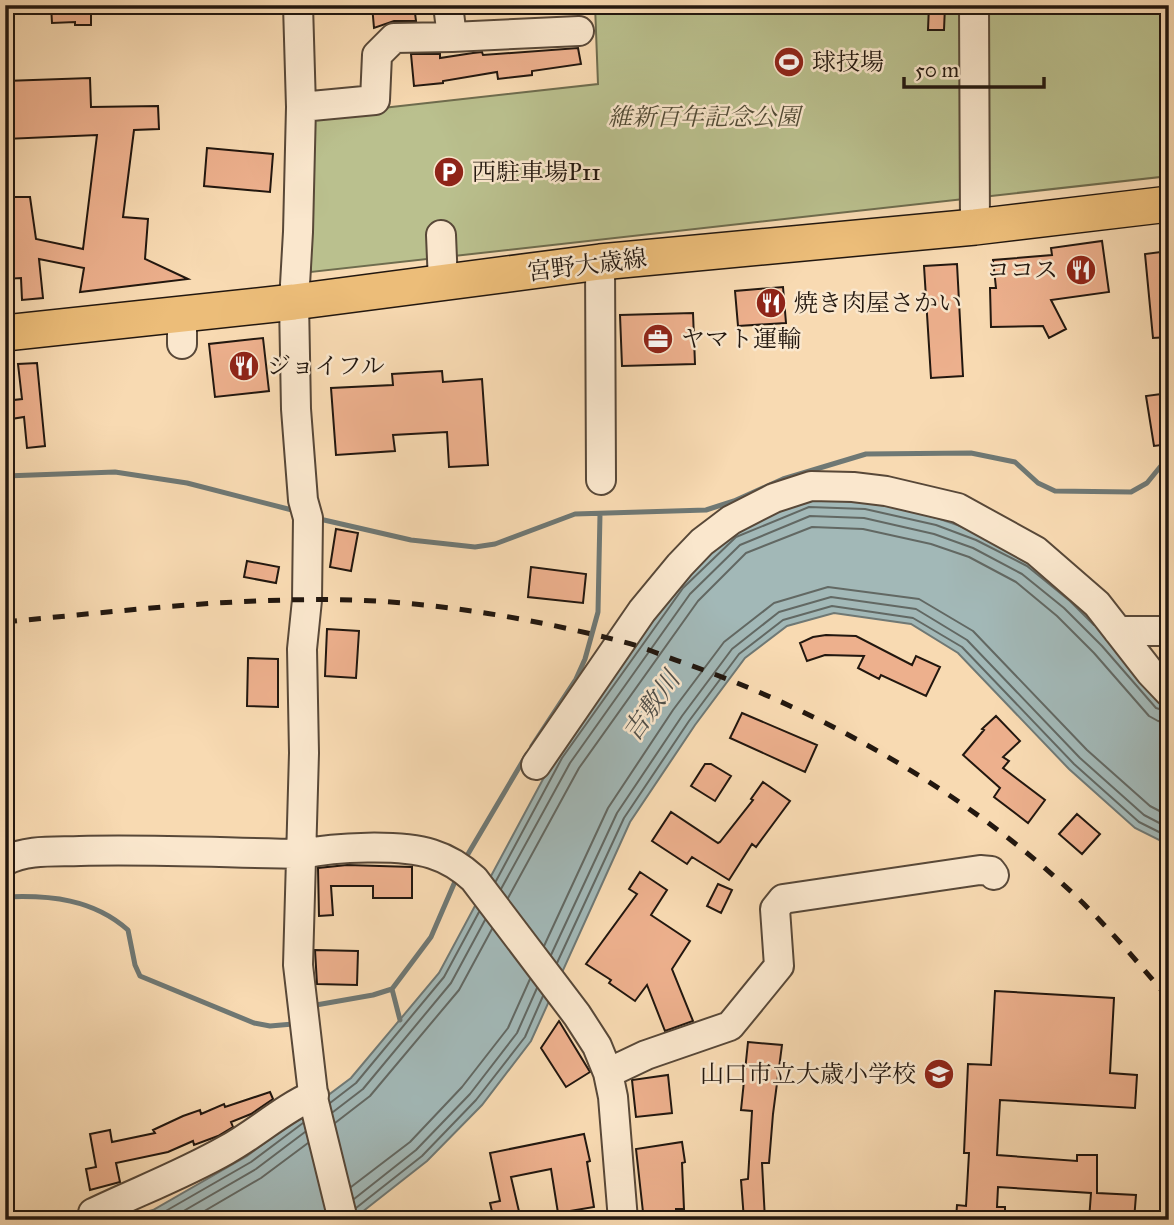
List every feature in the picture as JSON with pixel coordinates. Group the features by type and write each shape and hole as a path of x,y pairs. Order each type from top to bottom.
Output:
{"main road":[{"name":"宮野大歳線","path":"5,333 182,329 294,302 600,262 975,226 1169,204"}],"street":[{"path":"298,5 301,107 299,232 294,302 296,409 303,500 308,518 307,600 302,649 302,854 298,965 314,1099 343,1220"},
{"path":"448,5 452,37"},
{"path":"974,5 975,226"},
{"path":"301,107 375,100 377,54 394,38 579,31"},
{"path":"441,235 443,283"},
{"path":"600,262 601,480"},
{"path":"536,765 642,611 702,542 731,520 774,498 811,486 886,491 958,508 1036,551 1097,604 1150,673 1169,692"},
{"path":"1118,631 1169,631"},
{"path":"5,861 29,853 49,852 302,854 321,850 414,849 435,855 462,869 480,888 597,1046 608,1073 613,1097 623,1220"},
{"path":"608,1073 646,1055 730,1026 779,966 775,909 783,899 980,870 991,871 994,875"},
{"path":"93,1213 224,1151 254,1133 291,1105 314,1099"}],"green space":[{"name":"維新百年記念公園","path":"595,5 1169,5 1169,176 311,272 304,128 320,115 598,84"}],"water":[{"name":"吉敷川","path":"808,500 867,503 924,514 951,523 1004,546 1052,577 1074,596 1169,699 1169,845 1135,828 1069,769 958,653 911,624 834,613 787,626 745,658 695,725 630,822 531,1041 482,1105 427,1161 351,1220 114,1220 153,1210 247,1156 351,1078 439,973 556,755 678,584 732,531"}],"building":[{"path":"51,5 91,5 91,25 75,25 75,22 52,23"},
{"path":"372,5 414,5 416,21 394,21 374,28"},
{"path":"929,5 945,6 944,30 928,30"},
{"path":"578,48 581,64 532,71 532,75 498,79 497,72 414,86 411,54 440,54 440,58 482,52 483,55"},
{"path":"90,78 91,107 158,106 159,129 134,130 123,217 148,219 145,259 188,279 80,292 84,268 39,259 43,298 22,300 21,278 5,279 5,197 30,197 36,239 83,249 97,135 5,139 5,81"},
{"path":"207,148 273,154 270,192 204,186"},
{"path":"1102,241 1109,292 1051,300 1066,329 1049,338 1043,326 991,327 990,288 996,288 993,260 1052,255 1051,248"},
{"path":"1169,251 1169,337 1153,338 1145,254"},
{"path":"957,264 963,376 931,378 924,266"},
{"path":"783,287 786,323 738,326 735,291"},
{"name":"ヤマト運輸","path":"693,313 695,364 622,366 620,315"},
{"path":"263,338 269,391 215,397 209,344"},
{"path":"37,363 45,446 27,448 24,417 5,420 5,401 22,399 18,364"},
{"path":"442,371 443,382 482,379 488,465 449,467 447,432 393,435 395,451 336,455 331,388 393,385 392,374"},
{"path":"1169,393 1169,444 1154,446 1146,396"},
{"path":"336,529 358,533 351,571 330,567"},
{"path":"247,561 279,567 276,583 244,577"},
{"path":"531,567 586,574 583,603 528,597"},
{"path":"327,629 359,631 356,678 325,676"},
{"path":"826,635 856,636 912,665 916,656 940,667 926,696 881,675 879,679 858,668 864,656 825,655 807,661 800,643"},
{"path":"248,658 278,659 278,707 247,706"},
{"path":"742,713 817,745 805,772 730,738"},
{"path":"996,716 1020,741 1003,757 1009,761 1003,768 1045,800 1028,823 994,797 1000,788 963,755 984,730 982,729"},
{"path":"705,764 711,764 731,776 715,801 691,786"},
{"path":"763,782 790,801 756,847 752,844 729,880 692,857 687,864 652,841 671,812 720,842 753,800 751,799"},
{"path":"1077,814 1100,834 1082,854 1059,834"},
{"path":"347,865 412,867 412,898 373,898 373,886 331,886 333,915 319,916 318,868"},
{"path":"640,872 667,890 651,915 690,941 672,969 693,1021 665,1031 647,985 635,1001 609,983 611,980 586,964 637,894 629,889"},
{"path":"718,884 732,890 721,913 707,906"},
{"path":"315,950 358,951 357,985 317,984"},
{"path":"995,991 1114,998 1110,1073 1137,1075 1135,1108 1000,1100 997,1155 1077,1161 1077,1155 1097,1155 1097,1193 1136,1195 1134,1220 1089,1220 1091,1193 998,1187 997,1207 1005,1207 1005,1220 956,1220 957,1205 966,1206 969,1153 964,1153 968,1064 991,1065"},
{"path":"559,1021 590,1072 566,1087 541,1048"},
{"path":"748,1042 782,1045 769,1163 762,1163 765,1220 744,1220 741,1180 748,1179 752,1111 741,1110"},
{"path":"668,1075 672,1113 636,1117 632,1080"},
{"path":"270,1092 273,1099 251,1114 231,1122 233,1127 218,1136 194,1145 193,1141 168,1152 116,1163 120,1182 90,1190 86,1169 96,1167 90,1134 110,1130 112,1142 155,1133 153,1130 183,1116 200,1110 201,1114 224,1104 225,1107"},
{"path":"584,1134 590,1161 587,1162 594,1207 558,1213 551,1169 511,1177 521,1220 494,1220 490,1203 500,1201 490,1153"},
{"path":"682,1142 685,1162 682,1163 684,1209 676,1209 676,1220 655,1220 655,1211 643,1212 636,1149"}],"waterway":[{"path":"324,520 411,540 475,547 495,544 575,514 706,510 734,501 783,479 866,454 971,453 1015,462 1038,483 1055,491 1131,492 1147,483 1169,456"},
{"path":"5,476 115,472 187,483 292,510"},
{"path":"532,746 576,679 585,659 598,612 600,514"},
{"path":"468,854 527,754"},
{"path":"400,1020 392,989 431,937 457,877"},
{"path":"5,897 54,898 100,911 128,930 140,976 254,1023 270,1026 293,1024"},
{"path":"316,1005 392,989"}],"railway":[{"path":"5,622 222,603 353,600 488,613 636,645 790,706 843,732 946,793 994,827 1083,903 1169,999"}],"place":[{"name":"球技場","path":"789,62"},
{"name":"西駐車場P11","path":"449,172"},
{"name":"ココス","path":"1081,270"},
{"name":"焼き肉屋さかい","path":"771,303"},
{"name":"ヤマト運輸","path":"658,339"},
{"name":"ジョイフル","path":"244,366"},
{"name":"山口市立大歳小学校","path":"939,1074"}]}
